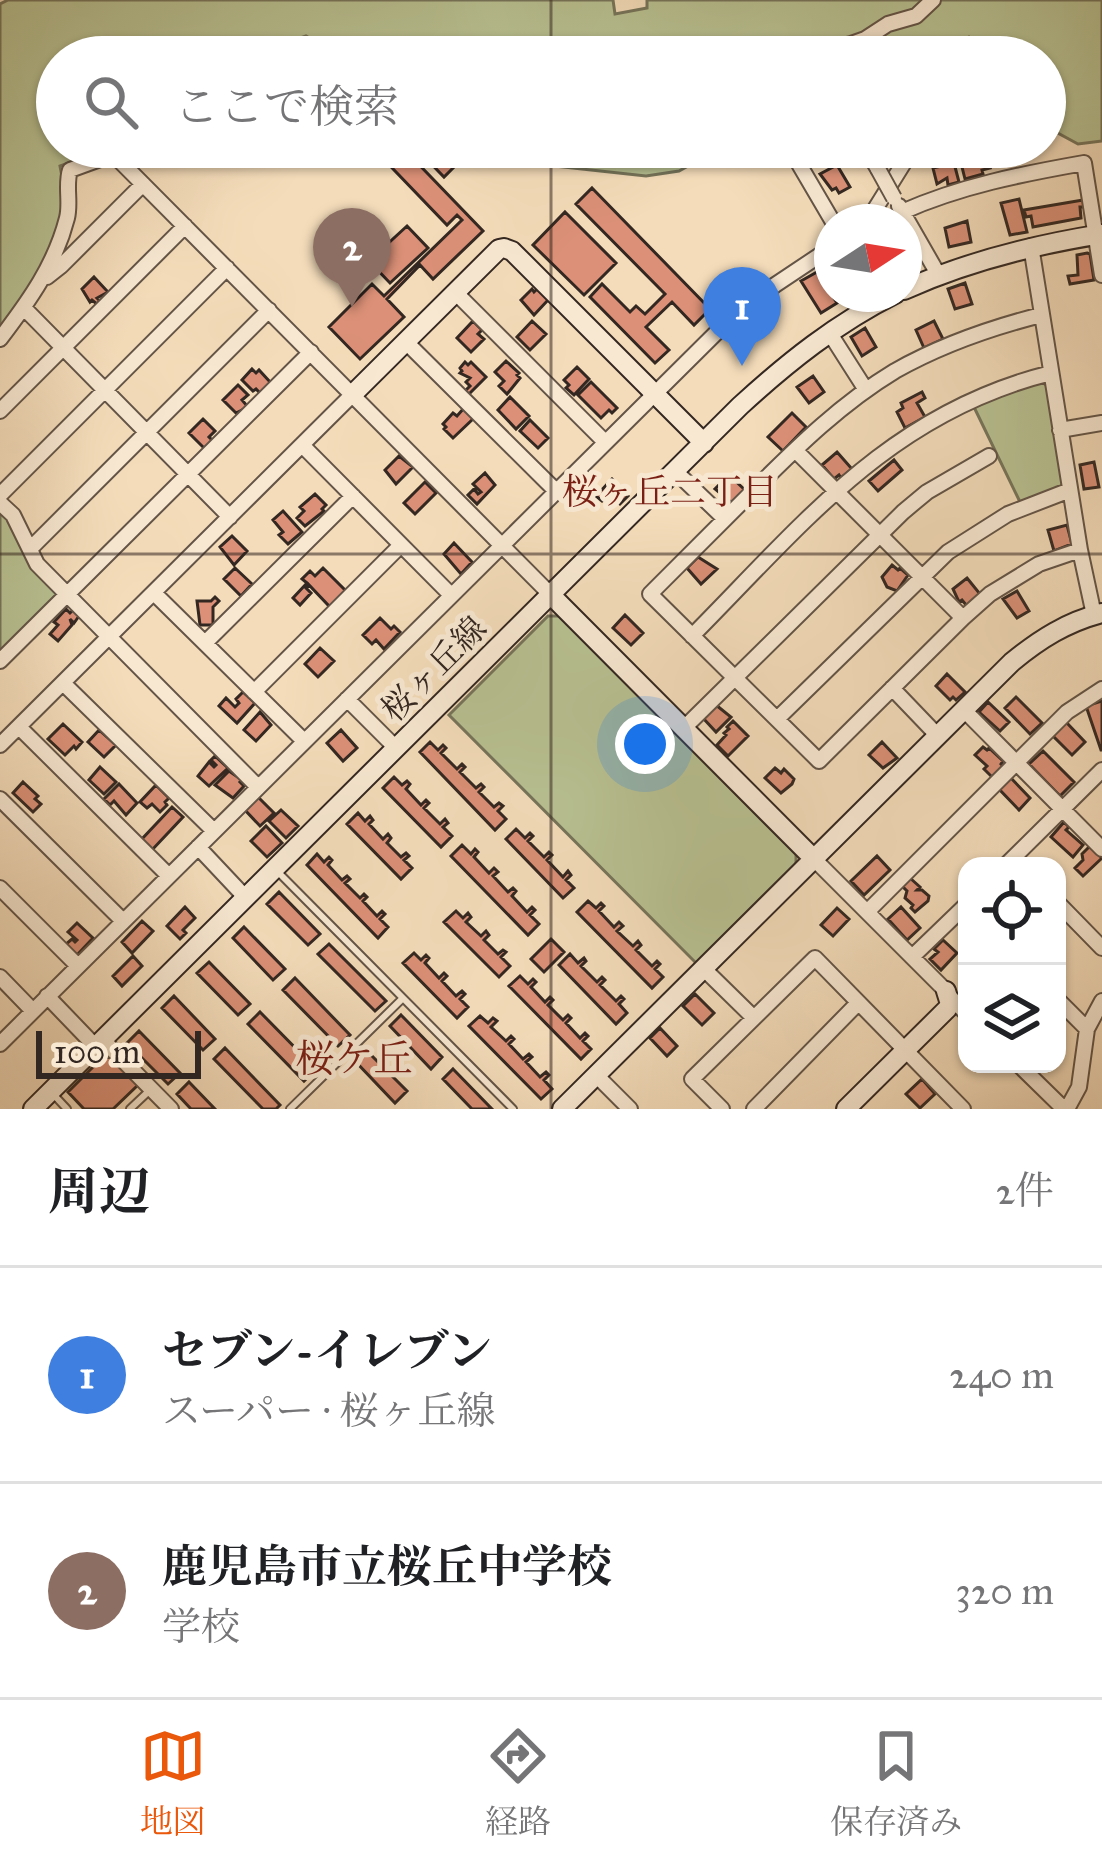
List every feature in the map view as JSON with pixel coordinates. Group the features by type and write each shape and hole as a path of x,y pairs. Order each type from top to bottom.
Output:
{"street":[{"path":"870,36 888,24 916,16 933,0"},
{"path":"1066,167 1084,163 1102,275"},
{"path":"45,279 68,215 67,178 76,168"},
{"path":"126,168 958,1004"},
{"path":"801,168 822,204"},
{"path":"877,168 897,204"},
{"path":"878,204 901,168"},
{"path":"902,204 1061,168"},
{"path":"0,339 45,279 142,184"},
{"path":"0,411 184,226"},
{"path":"922,282 1031,246 1099,234"},
{"path":"922,246 938,274"},
{"path":"562,1109 1027,650 1070,623 1098,614 1080,550 1031,246"},
{"path":"1,743 500,249 508,249 704,443"},
{"path":"0,1044 738,313 814,260"},
{"path":"227,268 0,499 38,564 258,787"},
{"path":"455,293 605,442"},
{"path":"24,308 230,517"},
{"path":"30,549 269,310"},
{"name":"桜ヶ丘線","path":"33,1109 771,378 860,312"},
{"path":"1041,315 948,345 866,390 795,449 650,594 819,761 963,618 1018,575 1080,550"},
{"path":"830,332 866,390"},
{"path":"406,342 556,491"},
{"path":"0,661 311,352"},
{"path":"692,636 881,452 931,420 992,391 1051,373"},
{"path":"1060,430 1102,423"},
{"path":"302,445 451,595"},
{"path":"795,449 963,618"},
{"path":"684,728 879,534 927,493 989,456"},
{"path":"675,471 724,519"},
{"path":"777,719 948,552 1008,514 1070,490"},
{"path":"205,644 353,496"},
{"path":"254,692 401,545"},
{"path":"154,592 304,741"},
{"path":"63,682 214,831"},
{"path":"892,688 938,736"},
{"path":"867,912 1066,712 1102,689"},
{"path":"347,699 396,748"},
{"path":"964,710 1102,849"},
{"path":"19,727 169,876"},
{"path":"1019,857 1102,770"},
{"path":"0,799 123,921"},
{"path":"198,847 246,898"},
{"path":"0,888 78,966"},
{"path":"1066,911 1102,948"},
{"path":"912,957 958,914"},
{"path":"722,1109 692,1078 815,958 964,1109"},
{"path":"704,968 754,1018"},
{"path":"0,977 33,1010"},
{"path":"856,1106 947,1009 948,993"},
{"path":"47,996 170,1109"},
{"path":"1027,1073 1065,1109 1079,1087 1087,1029 1102,1001"},
{"path":"754,1109 858,1003"},
{"path":"1066,1008 1087,1029"},
{"path":"596,1076 630,1109"}],"lane":[{"path":"275,869 513,1109"},
{"path":"290,1109 403,998"},
{"path":"130,1109 151,1089"},
{"path":"51,1091 67,1109"}],"green space":[{"path":"8,0 613,0 615,14 647,8 647,0 927,0 866,36 36,36 36,168 60,168 65,204 56,238 40,270 0,330 0,4"},
{"path":"938,0 1102,0 1102,141 1078,144 1066,137 1066,36 863,36"},
{"path":"573,168 684,168 646,176"},
{"path":"1040,380 1049,388 1064,483 1020,502 973,405"},
{"path":"0,512 56,590 56,599 0,654"},
{"path":"548,616 559,616 796,854 796,864 696,963 449,715"}],"building":[{"path":"392,168 422,168 483,231 433,279 420,265 387,299 404,317 360,359 329,327 372,284 384,296 462,220 457,215 447,225"},
{"path":"839,168 850,187 839,193 832,190 820,174"},
{"path":"933,168 955,168 959,182 948,185 947,178 937,184"},
{"path":"962,168 990,168 982,170 983,174 965,179"},
{"path":"592,188 710,309 694,325 672,302 646,327 669,350 655,363 590,297 602,284 630,312 636,306 645,314 665,294 576,204"},
{"path":"1019,199 1027,232 1010,235 1001,203"},
{"path":"1083,200 1081,218 1033,227 1024,210"},
{"path":"565,212 616,263 584,295 533,245"},
{"path":"967,221 971,242 949,247 945,228"},
{"path":"407,226 428,248 390,283 369,261"},
{"path":"1087,253 1094,280 1070,284 1068,276 1078,275 1077,255"},
{"path":"814,274 814,302 801,281"},
{"path":"94,277 108,292 97,298 98,305 82,289"},
{"path":"965,283 972,304 955,309 948,289"},
{"path":"532,289 549,299 534,315 521,300"},
{"path":"473,321 484,339 471,352 457,338"},
{"path":"532,321 546,334 530,350 517,337"},
{"path":"934,321 943,339 924,348 916,330"},
{"path":"865,328 876,347 862,356 851,337"},
{"path":"506,361 520,378 507,394 495,372"},
{"path":"465,362 486,377 468,395 470,378 460,373"},
{"path":"577,367 589,379 574,395 564,380"},
{"path":"252,369 271,383 261,394 242,380"},
{"path":"813,376 824,392 809,403 797,387"},
{"path":"591,382 617,408 612,413 609,410 601,418 578,395"},
{"path":"238,385 248,395 242,400 248,407 236,413 223,400"},
{"path":"922,392 925,398 917,403 925,417 905,428 897,412 903,408 901,403"},
{"path":"510,397 529,416 516,429 498,410"},
{"path":"464,408 474,418 453,438 443,424"},
{"path":"792,413 806,427 783,451 768,437"},
{"path":"203,419 215,431 205,449 189,433"},
{"path":"530,420 548,438 538,448 520,431"},
{"path":"837,452 852,469 834,479 822,465"},
{"path":"399,456 413,467 396,484 385,470"},
{"path":"894,460 902,470 878,491 869,481"},
{"path":"1094,462 1099,487 1084,489 1080,465"},
{"path":"485,473 495,485 477,504 468,495 474,489 481,492 473,484"},
{"path":"729,475 745,490 732,503 715,489"},
{"path":"612,479 628,496 620,504 613,497 602,501 596,496"},
{"path":"425,482 436,493 415,514 404,503"},
{"path":"315,494 326,505 305,526 297,518 304,511 300,507"},
{"path":"283,511 302,532 288,544 273,520"},
{"path":"1067,525 1072,544 1054,551 1048,530"},
{"path":"232,536 247,551 234,565 220,547"},
{"path":"454,543 472,562 461,574 444,554"},
{"path":"698,557 717,569 701,584 687,568"},
{"path":"892,565 908,575 897,591 887,587 882,577"},
{"path":"235,568 252,584 241,596 224,579"},
{"path":"323,568 346,591 330,607 309,585 306,588 311,593 300,605 293,598 307,583 302,579"},
{"path":"967,578 980,594 967,606 959,602 953,589"},
{"path":"1017,591 1029,611 1017,618 1003,599"},
{"path":"215,597 219,601 213,607 213,625 200,625 197,601"},
{"path":"66,609 79,616 74,623 70,619 72,625 58,641 50,634"},
{"path":"625,615 643,633 631,645 613,628"},
{"path":"380,618 400,632 384,649 363,635"},
{"path":"320,648 334,661 318,677 305,664"},
{"path":"947,674 965,692 956,700 936,686"},
{"path":"243,692 255,703 237,723 219,706 226,698 235,707"},
{"path":"1016,697 1042,723 1030,734 1005,708"},
{"path":"1102,701 1102,750 1101,750 1086,706"},
{"path":"988,702 1009,722 1000,731 979,712"},
{"path":"716,705 731,717 716,732 703,718"},
{"path":"260,712 271,725 256,741 244,730"},
{"path":"733,721 748,736 728,756 717,745"},
{"path":"1066,722 1085,742 1072,755 1052,735"},
{"path":"63,724 82,742 65,755 48,739"},
{"path":"99,730 116,745 104,757 88,742"},
{"path":"341,730 357,748 343,761 327,743"},
{"path":"430,742 438,750 443,745 446,748 441,753 457,769 462,764 465,767 460,772 476,788 484,787 479,792 494,807 503,806 498,811 506,819 495,830 420,752"},
{"path":"882,742 897,758 883,768 869,755"},
{"path":"983,747 1003,761 992,777 975,755"},
{"path":"1043,751 1074,782 1060,796 1029,764"},
{"path":"215,756 228,768 209,786 198,776 209,762 216,765 211,760"},
{"path":"100,767 116,782 104,794 89,780"},
{"path":"775,768 781,773 784,769 794,779 781,793 765,778"},
{"path":"229,771 244,786 233,798 215,785"},
{"path":"394,777 402,785 410,784 406,789 421,805 426,800 429,803 424,808 440,824 445,819 448,823 443,827 452,836 441,847 383,788"},
{"path":"1010,777 1030,798 1019,810 998,788"},
{"path":"23,782 41,804 33,812 13,793"},
{"path":"119,784 137,803 126,815 114,801 110,805 104,799"},
{"path":"156,785 169,798 160,812 140,802"},
{"path":"257,796 274,813 260,826 244,809"},
{"path":"172,807 183,817 152,850 141,840"},
{"path":"281,810 298,826 286,838 269,821"},
{"path":"358,813 365,821 370,816 369,824 383,839 388,834 387,843 401,857 409,856 404,860 412,868 401,879 347,824"},
{"path":"1064,822 1083,845 1073,857 1051,837"},
{"path":"266,826 282,843 267,857 251,841"},
{"path":"516,829 525,838 530,833 533,836 528,841 544,857 549,852 552,855 547,860 563,877 568,871 571,875 566,880 574,888 563,898 506,839"},
{"path":"462,845 471,854 475,849 478,852 474,857 489,873 494,868 498,872 493,876 508,892 516,891 512,896 527,912 532,907 535,910 530,915 539,924 528,935 451,856"},
{"path":"1090,846 1102,858 1083,876 1075,868"},
{"path":"317,854 324,862 329,857 332,860 328,865 342,880 350,879 345,883 360,898 367,897 363,901 377,916 382,911 385,914 380,919 388,927 378,938 307,865"},
{"path":"877,856 890,870 864,895 851,881"},
{"path":"910,878 920,887 917,890 929,896 915,912 902,886"},
{"path":"279,892 320,934 308,945 267,904"},
{"path":"588,901 596,908 601,903 604,906 599,911 614,927 619,922 623,926 617,931 633,946 638,941 641,945 636,950 652,966 657,961 660,964 655,969 663,977 652,988 577,912"},
{"path":"185,907 195,918 180,939 167,926"},
{"path":"901,907 920,928 907,940 888,919"},
{"path":"837,908 849,919 833,936 821,925"},
{"path":"456,911 463,918 468,913 471,917 466,922 481,936 486,931 489,935 484,940 498,954 506,952 501,957 510,966 499,977 444,922"},
{"path":"142,921 153,931 132,953 122,942"},
{"path":"77,923 93,938 77,955 66,944 77,940 68,932"},
{"path":"244,927 285,969 273,980 233,938"},
{"path":"551,939 564,952 544,972 531,959"},
{"path":"943,940 957,953 941,970 930,959"},
{"path":"329,944 386,1001 375,1011 318,954"},
{"path":"414,953 421,960 426,955 429,958 425,963 439,978 444,973 447,976 442,981 456,996 465,994 460,999 468,1007 457,1018 403,963"},
{"path":"570,954 578,963 584,958 581,966 597,982 602,977 605,980 600,985 616,1001 621,996 624,999 619,1004 627,1013 616,1024 559,965"},
{"path":"133,956 142,966 122,986 113,976"},
{"path":"209,962 250,1004 238,1015 197,973"},
{"path":"520,976 528,984 533,979 536,982 531,987 545,1002 550,997 553,1000 548,1005 563,1020 568,1015 571,1018 566,1023 580,1038 585,1033 588,1036 583,1041 591,1049 581,1059 509,986"},
{"path":"295,978 350,1035 338,1046 283,990"},
{"path":"695,994 714,1013 702,1025 683,1006"},
{"path":"174,996 215,1039 203,1050 162,1008"},
{"path":"260,1012 316,1069 304,1081 248,1024"},
{"path":"401,1015 442,1057 431,1069 390,1026"},
{"path":"480,1016 488,1023 493,1018 497,1021 491,1027 506,1041 511,1036 514,1039 509,1044 523,1059 532,1057 526,1062 540,1077 549,1075 544,1080 552,1089 541,1099 469,1026"},
{"path":"660,1028 677,1046 667,1056 650,1038"},
{"path":"139,1031 180,1073 168,1084 127,1043"},
{"path":"225,1048 280,1105 276,1109 263,1109 214,1059"},
{"path":"366,1050 407,1091 395,1103 355,1061"},
{"path":"111,1057 138,1085 113,1109 84,1109 68,1092 102,1058"},
{"path":"453,1069 492,1109 472,1109 443,1079"},
{"path":"922,1079 935,1094 920,1108 906,1094"},
{"path":"189,1082 215,1109 191,1109 177,1094"}],"place":[{"name":"鹿児島市立桜丘中学校","path":"352,307"},
{"name":"セブン-イレブン","path":"742,366"}],"district":[{"name":"桜ヶ丘二丁目","path":"670,492"},
{"name":"桜ケ丘","path":"354,1059"}]}
